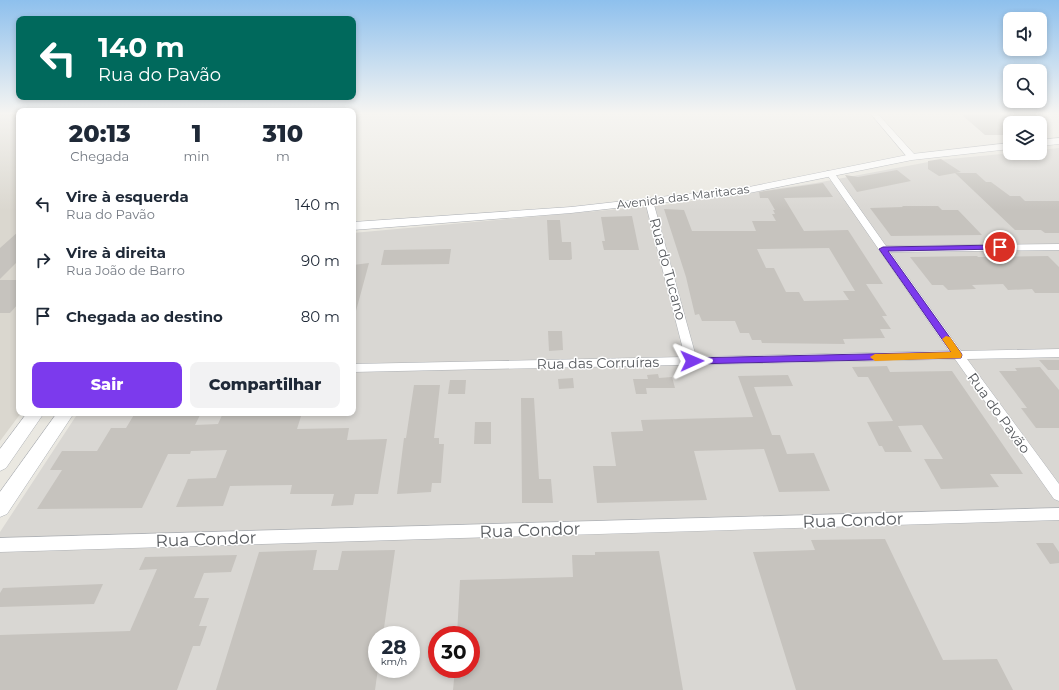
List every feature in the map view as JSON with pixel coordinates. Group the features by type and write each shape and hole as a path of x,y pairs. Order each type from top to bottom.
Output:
{"street":[{"path":"902,146 912,157"},
{"name":"Avenida das Maritacas","path":"356,226 571,210 749,190 912,157 1003,147"},
{"name":"Rua do Pavão","path":"830,173 1059,495"},
{"name":"Rua do Tucano","path":"649,201 692,361"},
{"path":"883,249 1059,246"},
{"name":"Rua das Corruíras","path":"356,368 1059,353"},
{"path":"0,463 34,416"},
{"path":"0,508 64,416"},
{"name":"Rua Condor","path":"0,545 1059,514"}],"shaded area":[{"path":"0,146 16,146 16,416 19,416 0,441"},
{"path":"1059,148 1059,690 0,690 0,532 76,416 356,416 356,233 664,205 816,183 939,160 1003,154 1003,160 1047,160 1047,149"}],"building":[{"path":"941,159 961,172 939,176 928,169 928,161"},
{"path":"897,170 911,181 857,192 845,175 858,177"},
{"path":"955,173 976,173 986,182 991,182 1010,196 1020,196 1025,201 1059,201 1059,233 1045,233 1041,230 1015,230"},
{"path":"823,183 833,197 784,198 804,231 848,230 883,284 866,284 887,316 882,316 891,329 880,329 885,338 843,339 845,344 762,343 761,340 752,340 749,333 740,333 735,321 702,321 699,314 695,315 686,277 664,209 684,210 692,231 756,231 752,221 776,221 772,214 775,214 773,210 775,210 768,198 760,198 759,192","holes":["829,248 855,291 843,291 849,300 804,301 799,292 786,292 774,268 766,268 757,249"]},
{"path":"902,206 938,206 942,210 958,210 982,235 891,236 870,208 903,207"},
{"path":"632,216 639,250 604,250 602,241 605,241 601,217"},
{"path":"547,220 560,220 562,242 571,242 572,259 549,260"},
{"path":"16,234 16,263 0,279 0,248"},
{"path":"451,249 449,264 381,265 384,250"},
{"path":"1048,256 1059,267 1059,293 1035,293 1032,289 1008,290 1003,284 972,285 976,289 948,290 943,285 932,285 910,257"},
{"path":"369,263 356,311 356,265"},
{"path":"0,280 16,280 16,306 10,313 0,313"},
{"path":"548,331 562,331 563,350 549,351"},
{"path":"1039,360 1059,360 1059,370 1048,370"},
{"path":"887,366 890,372 952,371 1023,474 990,474 999,487 941,489 924,459 943,459 922,425 898,426 912,452 885,452 882,446 879,446 867,422 893,421 868,377 858,377 852,367"},
{"path":"1040,367 1059,390 1059,428 1036,428 1021,408 1027,408 999,371 1017,371 1015,368"},
{"path":"658,374 659,378 672,377 675,388 646,388 647,394 636,394 633,379 648,379 647,375"},
{"path":"788,375 793,386 754,387 772,435 780,435 787,454 814,453 830,491 779,492 764,449 694,451 707,500 597,503 593,466 616,466 611,432 643,431 641,420 753,417 738,376"},
{"path":"573,378 574,388 559,389 558,379"},
{"path":"450,380 466,380 465,394 448,394"},
{"path":"414,385 440,385 434,438 439,438 439,444 444,444 441,483 432,483 431,492 397,494 404,438 406,438"},
{"path":"521,398 534,398 539,479 551,479 553,503 522,503"},
{"path":"133,416 200,416 195,425 218,424 222,416 301,416 297,429 349,428 347,440 387,439 378,494 355,494 353,505 331,506 334,494 290,494 292,485 230,486 223,506 176,507 188,479 216,478 227,450 191,451 190,454 168,454 142,508 37,509 62,470 50,470 62,451 97,451 111,428 126,428"},
{"path":"475,422 491,422 491,444 474,444"},
{"path":"885,539 943,660 997,659 1013,690 796,690 753,552 815,550 811,540"},
{"path":"1036,543 1053,543 1059,552 1059,563 1050,564"},
{"path":"317,550 313,570 338,570 342,551 395,550 384,626 368,626 368,678 377,678 375,690 216,690 259,552"},
{"path":"659,551 683,690 453,690 454,678 480,678 480,626 457,626 460,580 573,577 572,555 595,555 595,552"},
{"path":"237,555 231,572 204,573 194,598 209,598 199,626 207,626 200,646 193,646 177,690 0,690 0,635 130,631 157,569 139,570 145,557"},
{"path":"103,584 94,604 0,607 0,593 3,588"}],"slow traffic":[{"path":"875,357 958,355 946,339"}],"route":[{"path":"692,361 958,355 883,249 1000,247"}]}
